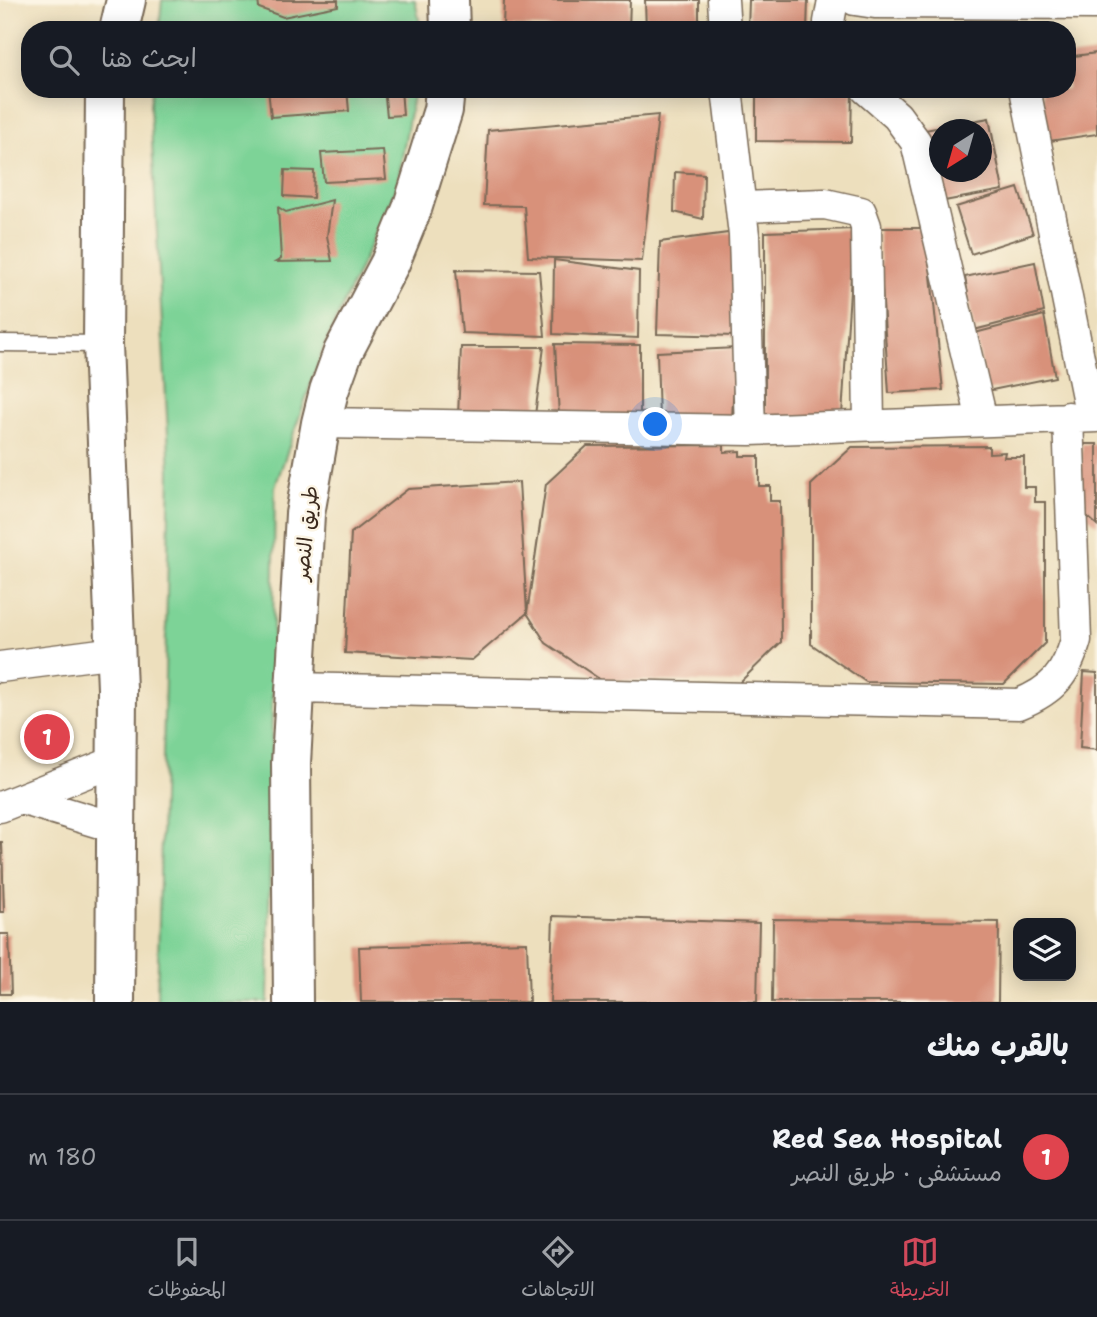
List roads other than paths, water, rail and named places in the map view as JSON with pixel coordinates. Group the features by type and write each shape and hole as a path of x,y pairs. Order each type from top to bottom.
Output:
{"main road":[{"path":"120,21 126,0"},
{"path":"449,0 450,21"},
{"path":"105,98 103,344 116,652 116,1002"},
{"name":"طريق النصر","path":"293,1002 290,763 305,514 321,423 343,352 390,263 412,209 443,110 444,98"}],"street":[{"path":"723,0 724,21"},
{"path":"829,21 834,0"},
{"path":"855,0 1011,17 1097,4"},
{"path":"728,98 741,207 750,430"},
{"path":"876,98 897,116 916,142 982,420"},
{"path":"295,688 1019,704 1040,695 1058,681 1070,661 1076,640 1085,417 1027,98"},
{"path":"741,207 825,204 861,212 866,226 869,425"},
{"path":"321,423 750,430 1085,417"},
{"path":"0,667 116,652"},
{"path":"10,803 116,761"},
{"path":"10,803 116,828"}],"lane":[{"path":"0,343 103,344"}],"place":[{"name":"Red Sea Hospital","path":"47,737"}]}
